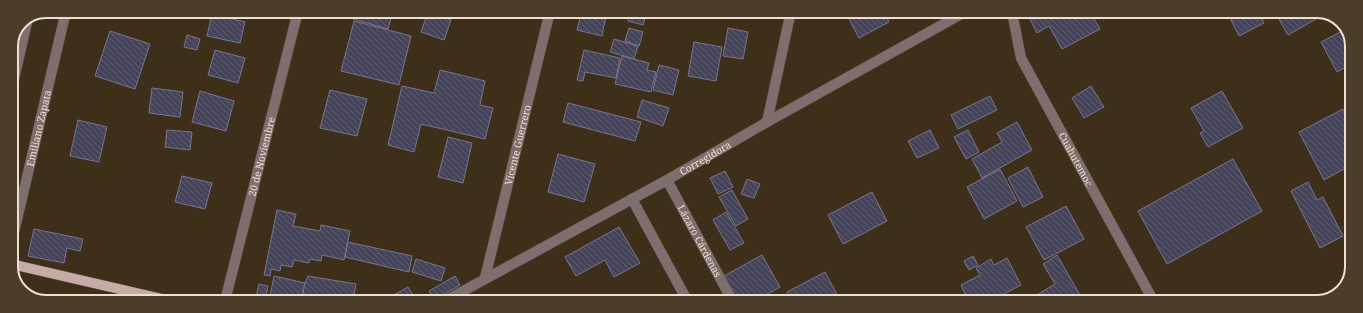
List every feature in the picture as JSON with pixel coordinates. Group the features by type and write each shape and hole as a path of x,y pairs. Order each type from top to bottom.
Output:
{"main road":[{"path":"18,266 145,295"}],"street":[{"name":"Emiliano Zapata","path":"18,215 64,18"},
{"name":"20 de Noviembre","path":"227,295 296,18"},
{"name":"Vicente Guerrero","path":"484,278 548,18"},
{"path":"767,122 789,18"},
{"name":"Corregidora","path":"455,295 667,180 767,122 954,18"},
{"name":"Cuahutemoc","path":"1013,18 1021,58 1150,295"},
{"path":"18,62 26,26"},
{"name":"Lázaro Cárdenas","path":"667,180 729,295"},
{"path":"632,199 684,295"}],"building":[{"path":"211,18 228,18 245,22 240,43 207,36"},
{"path":"350,18 391,18 388,29"},
{"path":"426,18 446,18 451,20 444,40 421,32"},
{"path":"580,18 606,18 602,36 577,30"},
{"path":"629,18 645,18 643,25 628,21"},
{"path":"849,18 887,18 889,22 859,38"},
{"path":"1030,18 1094,18 1100,29 1062,49 1049,26 1037,33"},
{"path":"1230,18 1261,18 1264,23 1239,36"},
{"path":"1278,18 1315,18 1316,19 1288,35"},
{"path":"354,21 411,36 399,85 341,71"},
{"path":"629,28 643,32 639,46 625,41"},
{"path":"728,28 748,32 743,59 723,56"},
{"path":"110,31 150,44 135,89 95,76"},
{"path":"1341,32 1345,44 1345,68 1337,72 1321,42"},
{"path":"187,35 200,39 197,50 184,47"},
{"path":"614,39 638,46 634,59 610,52"},
{"path":"694,42 722,47 716,81 688,76"},
{"path":"215,50 245,58 238,83 208,75"},
{"path":"584,50 620,58 616,78 585,72 583,81 577,80"},
{"path":"622,56 649,63 647,70 656,72 651,92 615,84"},
{"path":"659,65 679,70 673,95 653,90"},
{"path":"440,70 485,81 480,105 493,108 485,139 421,124 414,152 388,145 402,86 434,93"},
{"path":"1091,86 1104,107 1084,118 1072,98"},
{"path":"152,88 183,92 180,117 149,113"},
{"path":"330,90 367,99 357,136 320,128"},
{"path":"200,91 234,101 226,131 192,122"},
{"path":"1222,91 1243,128 1208,147 1200,133 1204,131 1191,108"},
{"path":"990,96 997,110 958,129 951,115"},
{"path":"642,100 669,108 663,126 637,117"},
{"path":"568,103 641,122 635,141 563,122"},
{"path":"1343,109 1345,113 1345,168 1324,180 1299,132"},
{"path":"78,120 107,127 99,162 70,156"},
{"path":"1017,122 1032,150 982,178 972,159 1002,142 997,133"},
{"path":"167,130 192,132 190,150 165,147"},
{"path":"930,130 939,148 917,158 908,141"},
{"path":"968,130 979,152 966,159 954,137"},
{"path":"448,137 472,143 463,183 438,177"},
{"path":"558,154 595,164 584,202 548,192"},
{"path":"1233,159 1262,211 1167,264 1138,211"},
{"path":"1028,167 1043,197 1023,207 1008,178"},
{"path":"1000,169 1017,201 984,219 967,187"},
{"path":"725,171 733,187 718,194 710,178"},
{"path":"182,176 212,183 205,209 175,202"},
{"path":"747,179 760,184 754,198 741,194"},
{"path":"1308,182 1317,200 1323,197 1343,236 1320,248 1291,191"},
{"path":"732,190 748,219 736,226 719,197"},
{"path":"872,192 887,221 843,244 828,215"},
{"path":"1066,206 1084,239 1044,260 1026,227"},
{"path":"277,210 296,214 293,226 320,231 321,225 350,231 344,260 322,255 321,261 310,259 309,263 294,260 292,267 281,265 280,271 271,269 270,276 264,275"},
{"path":"726,212 744,243 730,250 713,220"},
{"path":"619,227 640,263 614,277 605,260 576,276 565,257"},
{"path":"34,229 83,239 80,251 67,248 64,263 28,256"},
{"path":"348,242 412,256 409,272 345,257"},
{"path":"762,255 780,287 766,295 734,295 724,276"},
{"path":"1057,255 1080,295 1037,295 1055,284 1043,264"},
{"path":"973,256 978,265 969,270 964,261"},
{"path":"1007,258 1021,285 1002,295 966,295 961,285 980,275 976,268 991,259 994,265"},
{"path":"416,259 445,268 441,281 412,272"},
{"path":"825,272 837,295 788,295 787,292"},
{"path":"274,276 305,283 302,295 270,295"},
{"path":"308,276 356,284 354,295 302,295"},
{"path":"455,276 460,285 443,295 431,295 429,291"},
{"path":"259,284 268,286 266,295 256,295"},
{"path":"408,287 413,295 394,295"}]}
